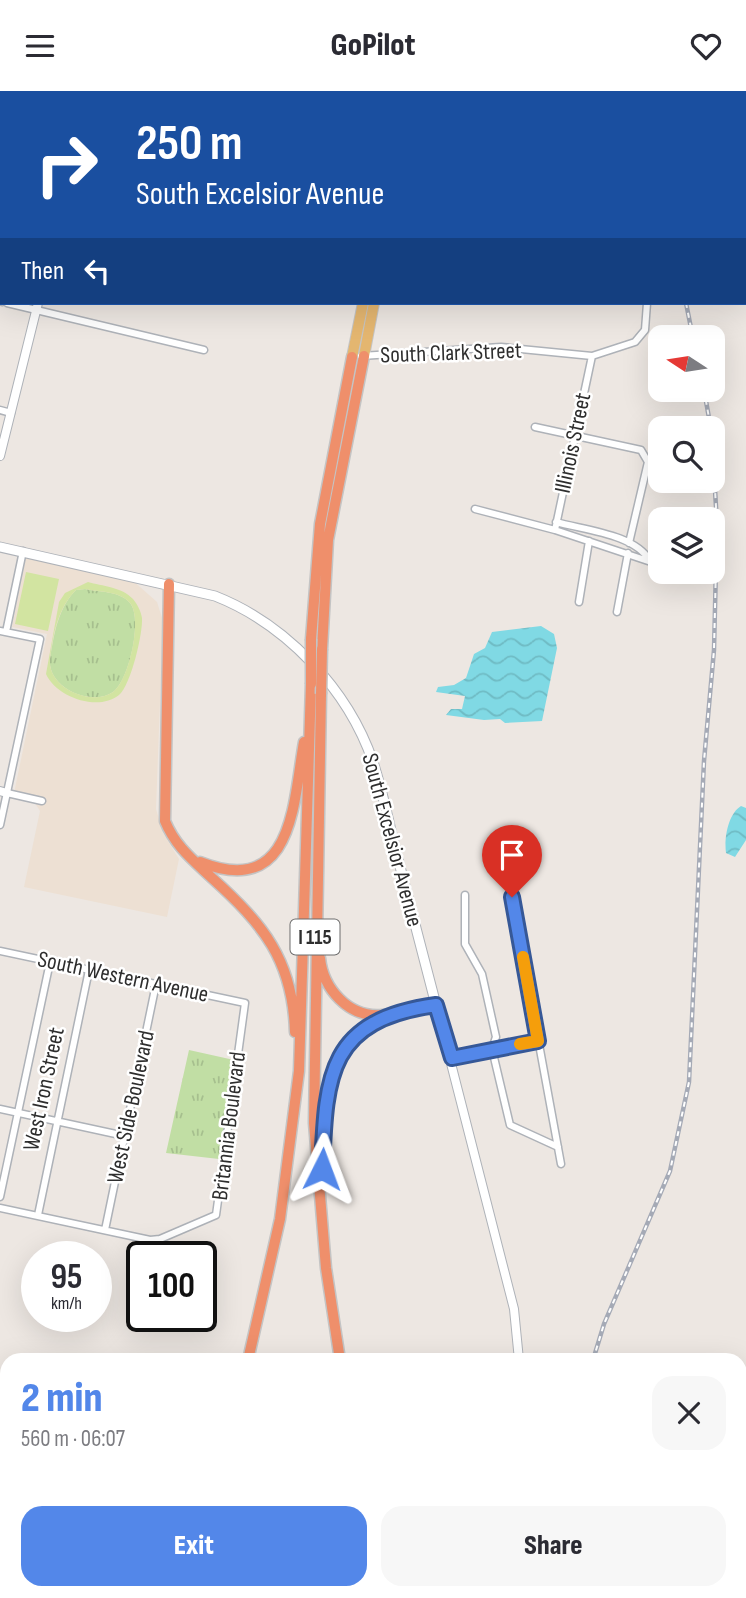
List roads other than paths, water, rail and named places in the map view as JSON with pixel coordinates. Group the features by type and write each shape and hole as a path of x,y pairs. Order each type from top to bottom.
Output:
{"highway":[{"name":"I 115","path":"339,1353 320,1213 313,1075 317,860 311,639 320,524 358,357"},
{"name":"I 115","path":"250,1353 280,1219 301,1041 314,688 322,649 328,540 358,357"},
{"path":"169,584 165,821 172,839 256,920 282,960 294,1011 293,1113"},
{"path":"190,858 222,869 244,869 271,856 281,846 288,834 295,804 314,688"},
{"path":"317,860 318,948 326,983 336,996 360,1012 392,1014 436,1005"},
{"path":"320,1213 325,1105 332,1071 349,1043 392,1014"}],"main road":[{"path":"358,357 363,305"},
{"path":"358,357 373,305"},
{"name":"South Excelsior Avenue","path":"0,547 169,584 235,604 270,626 315,667 347,707 372,761 436,1005"}],"street":[{"path":"592,356 635,342 645,330 648,305"},
{"path":"0,456 37,306 204,350"},
{"name":"South Clark Street","path":"358,357 501,347 592,356"},
{"name":"Illinois Street","path":"555,526 592,356"},
{"path":"0,410 11,413"},
{"path":"534,427 642,450 648,462 629,543"},
{"path":"475,509 555,526 629,543 646,554 651,562 589,541 555,526"},
{"path":"579,602 589,541"},
{"path":"0,825 4,792 40,639 3,631 23,551"},
{"path":"617,612 628,553"},
{"path":"4,792 42,801"},
{"path":"465,895 465,944 482,974 496,1037 492,1049 510,1125 558,1147"},
{"path":"512,897 561,1164"},
{"name":"South Western Avenue","path":"0,951 245,1003"},
{"path":"0,1197 50,962"},
{"name":"West Iron Street","path":"38,1215 89,970"},
{"name":"West Side Boulevard","path":"105,1230 156,984"},
{"name":"Britannia Boulevard","path":"105,1230 155,1240 216,1215 245,1003"},
{"name":"South Excelsior Avenue","path":"436,1005 452,1058 514,1309 518,1353"},
{"path":"452,1058 538,1041"},
{"path":"0,1109 125,1136"},
{"path":"0,1208 105,1230"}],"water":[{"path":"541,626 554,634 557,648 542,721 505,723 500,719 484,720 446,715 451,709 462,709 465,696 436,692 438,687 454,685 466,678 474,654 485,648 492,632"},
{"path":"741,806 746,808 746,840 735,857 726,853 726,834 730,820"}],"railway":[{"path":"686,305 690,325"},
{"path":"706,403 709,416"},
{"path":"595,1353 604,1324 670,1171 689,1082 704,761 714,650 715,493"}]}
